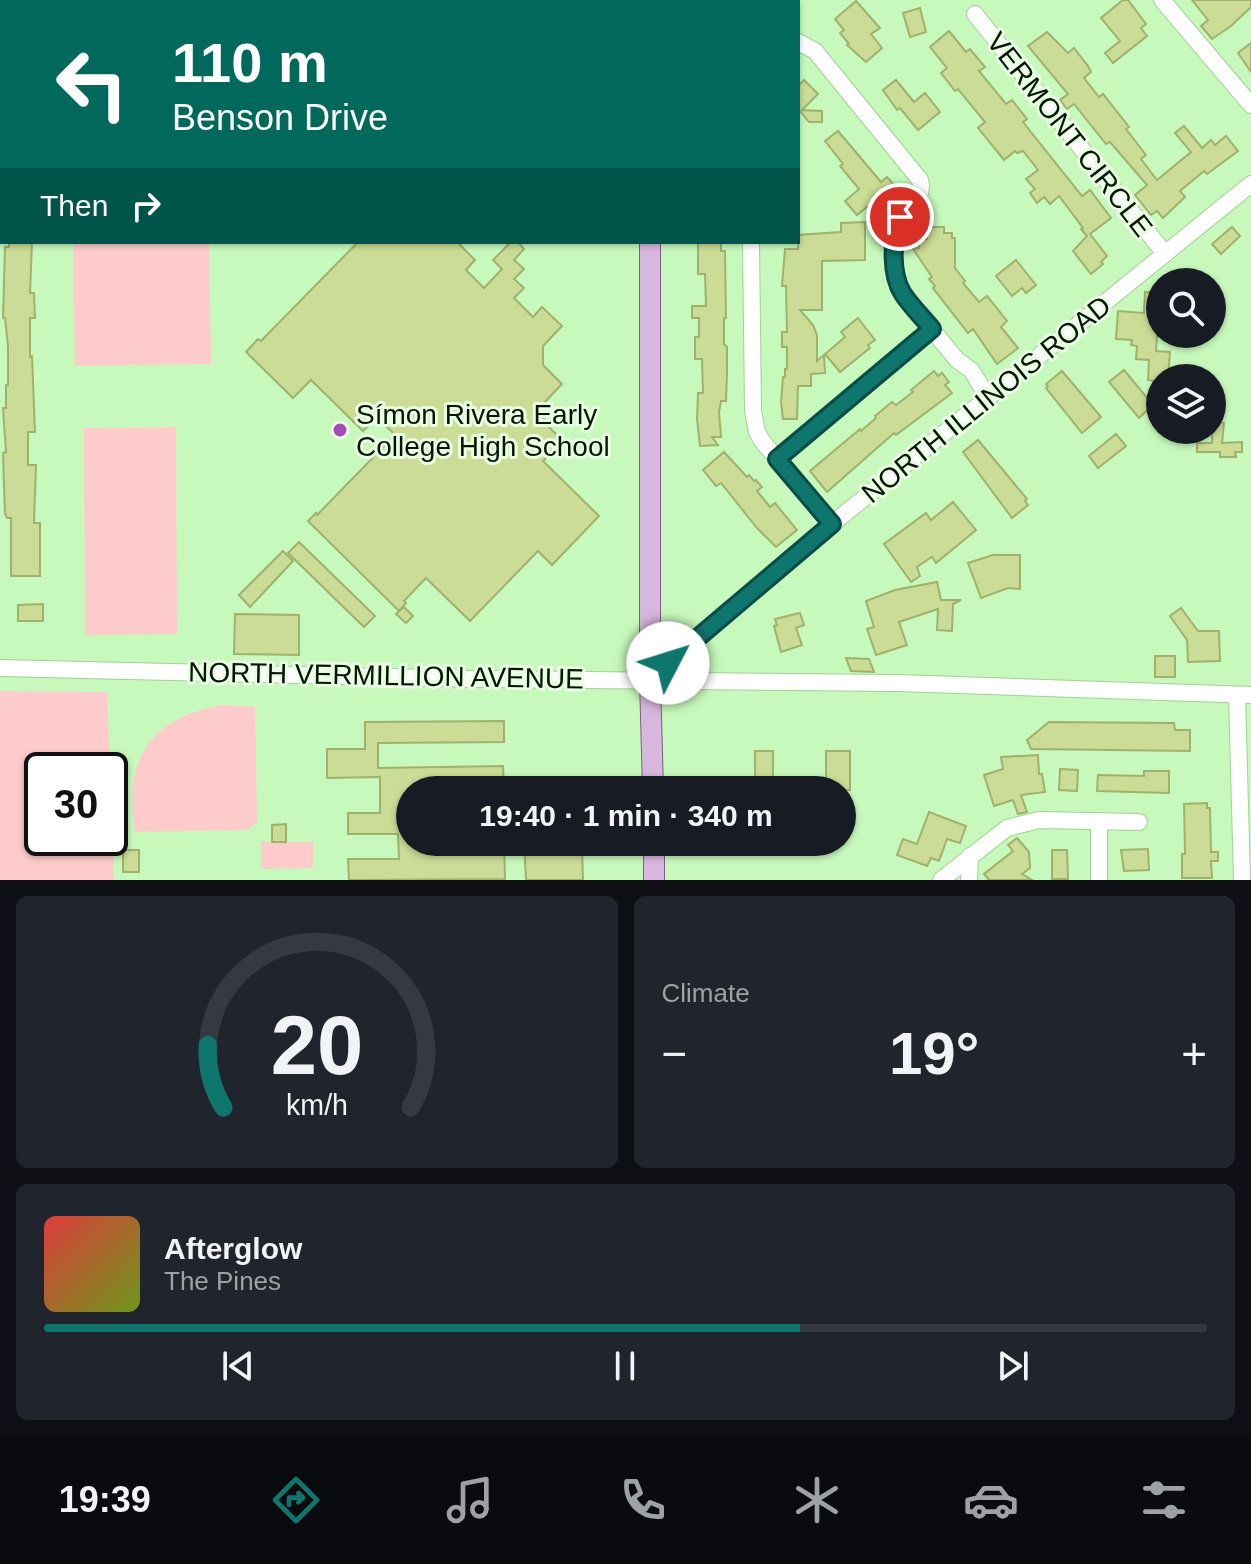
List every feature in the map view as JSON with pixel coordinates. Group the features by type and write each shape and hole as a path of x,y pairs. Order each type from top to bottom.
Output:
{"main road":[{"path":"650,244 653,776"},
{"path":"654,856 654,880"}],"street":[{"path":"1162,0 1251,105"},
{"name":"VERMONT CIRCLE","path":"975,14 1165,254"},
{"path":"800,43 815,51 920,180 920,197 900,217 896,227 894,263 897,282 902,293 957,360 971,370 989,399"},
{"name":"NORTH ILLINOIS ROAD","path":"650,679 832,524 1251,184"},
{"path":"751,244 754,422 762,441 832,524"},
{"path":"777,459 932,329"},
{"name":"NORTH VERMILLION AVENUE","path":"0,668 897,683 1244,695"},
{"path":"1242,880 1244,695"},
{"path":"941,880 1007,828 1039,820 1139,822"},
{"path":"1099,821 1099,880"},
{"path":"969,880 970,856"}],"shaded area":[{"path":"73,244 209,244 211,364 75,366"},
{"path":"176,427 177,634 85,635 84,428"},
{"path":"0,691 107,692 109,752 24,752 24,856 113,856 114,880 0,880"},
{"path":"224,705 255,707 257,822 248,830 135,832 133,783 138,763 147,746 160,731 177,720"},
{"path":"261,842 313,842 313,868 261,869"}],"building":[{"path":"1123,0 1128,0 1146,24 1141,28 1147,36 1113,63 1105,53 1120,41 1101,18"},
{"path":"1192,0 1251,0 1251,7 1212,39 1201,26 1208,20"},
{"path":"856,1 880,28 871,34 882,48 866,62 847,45 840,33 844,30 835,19"},
{"path":"920,8 926,32 910,37 903,13"},
{"path":"949,31 966,52 970,49 985,67 979,71 1006,104 1012,100 1027,119 1023,122 1082,196 1090,190 1111,218 1090,234 1107,256 1091,274 1073,251 1087,236 1083,228 1059,196 1050,204 1044,197 1037,203 1030,193 1035,189 1026,179 1038,170 1023,151 1015,151 1004,160 978,128 985,122 941,73 947,68 930,47"},
{"path":"1047,32 1068,53 1074,48 1088,66 1091,72 1084,78 1099,97 1103,94 1129,127 1126,129 1146,155 1141,159 1157,180 1191,152 1175,133 1184,126 1202,148 1211,140 1215,145 1226,136 1238,151 1207,174 1204,171 1180,191 1185,197 1163,218 1157,211 1151,215 1135,195 1147,185 1110,142 1106,144 1074,104 1067,109 1060,100 1068,94 1028,46"},
{"path":"1251,43 1251,72 1238,53"},
{"path":"804,80 818,94 802,110 822,111 822,122 809,122 800,113 800,84"},
{"path":"896,80 914,102 925,93 940,112 918,130 900,108 897,110 883,90"},
{"path":"838,131 881,182 887,177 894,185 857,215 845,201 859,189 825,141"},
{"path":"865,222 865,260 822,261 822,310 800,310 817,335 817,361 824,355 825,373 811,374 811,386 798,386 797,419 783,419 783,377 787,369 787,347 782,347 782,332 787,332 786,286 782,286 785,249 798,249 800,235 841,232 841,223"},
{"path":"928,227 944,227 944,233 952,233 952,238 955,238 955,268 965,281 963,283 979,302 987,296 1007,321 1001,327 1018,348 997,364 973,329 968,333 933,288 935,286 929,279 932,277 913,249 919,248 919,240 927,239"},
{"path":"1232,227 1240,236 1221,254 1212,244"},
{"path":"9,244 32,244 30,293 34,293 35,318 30,318 30,357 35,432 28,432 28,465 36,465 34,523 40,523 40,576 11,576 11,518 5,514 3,408 6,408 8,385 8,346 3,318 5,247"},
{"path":"356,244 459,244 475,260 466,270 484,288 502,269 493,260 509,244 520,244 524,249 514,260 524,269 514,279 524,288 514,298 533,317 542,307 562,326 543,346 543,365 562,384 544,403 544,422 563,441 543,461 599,516 552,565 538,551 470,621 426,578 404,601 406,603 399,611 308,521 395,435 377,417 363,431 311,380 293,398 246,352 258,339 261,341"},
{"path":"698,244 721,244 721,251 725,251 724,344 727,347 726,401 721,401 719,412 721,437 712,437 718,445 700,446 697,419 698,393 703,393 702,359 695,359 699,318 692,318 692,306 706,306 705,274 698,274"},
{"path":"1016,260 1036,285 1026,293 1022,288 1012,296 996,276"},
{"path":"1146,292 1146,348 1170,352 1169,364 1149,364 1149,360 1136,359 1137,346 1131,345 1132,340 1116,339 1118,311 1144,313"},
{"path":"858,318 875,340 868,345 870,348 840,372 825,354 845,337 841,332"},
{"path":"1124,370 1146,397 1146,412 1139,418 1109,382"},
{"path":"934,371 938,376 942,373 949,382 945,385 952,393 896,435 894,433 827,492 810,471 892,402 896,405 913,392 911,390"},
{"path":"1062,371 1101,417 1082,433 1046,388 1046,384"},
{"path":"1116,434 1126,446 1098,468 1089,456"},
{"path":"978,440 1027,499 1028,505 1012,518 963,452"},
{"path":"1242,442 1242,452 1235,452 1236,457 1220,457 1220,452 1197,452 1197,444"},
{"path":"724,452 747,477 749,475 756,480 762,487 757,491 770,507 775,503 797,530 776,547 721,483 716,486 703,470"},
{"path":"953,502 976,530 936,563 932,557 917,567 920,576 911,582 884,544 926,513 931,520"},
{"path":"299,542 375,616 364,627 288,553"},
{"path":"283,551 293,561 250,607 239,595"},
{"path":"993,555 1020,555 1020,589 1008,588 981,598 968,563"},
{"path":"937,582 941,600 961,600 953,604 952,631 937,630 938,609 899,622 907,645 876,655 867,629 874,627 866,601 895,590"},
{"path":"43,604 43,621 18,621 18,605"},
{"path":"404,607 413,616 406,623 396,614"},
{"path":"1181,608 1198,631 1219,631 1220,661 1188,662 1187,640 1170,616"},
{"path":"800,613 804,625 796,628 802,645 781,652 775,619"},
{"path":"235,614 299,615 299,655 234,654"},
{"path":"1155,656 1175,656 1175,677 1155,677"},
{"path":"846,658 869,659 874,672 851,671"},
{"path":"504,721 504,742 378,743 378,768 503,766 503,776 396,776 396,834 348,834 348,813 380,813 380,777 327,778 327,749 365,749 365,722"},
{"path":"1049,722 1174,723 1175,730 1190,730 1190,751 1031,749 1027,740"},
{"path":"755,751 773,751 773,776 755,776"},
{"path":"826,751 850,751 850,776 826,776"},
{"path":"1038,755 1039,774 1042,774 1045,792 1021,795 1027,812 1018,814 1013,800 994,806 984,775 1003,769 1001,757"},
{"path":"1060,769 1078,770 1077,791 1059,790"},
{"path":"1144,771 1169,771 1169,793 1097,791 1098,775 1144,776"},
{"path":"1207,803 1207,808 1210,808 1211,852 1218,852 1218,861 1211,861 1212,878 1182,878 1184,804"},
{"path":"929,812 966,826 960,843 947,839 939,861 931,858 927,866 897,855 903,839 917,844"},
{"path":"286,824 286,842 272,842 272,825"},
{"path":"1017,838 1029,852 1030,868 1022,874 1032,880 989,880 984,874 1013,851 1008,845"},
{"path":"1148,849 1149,870 1124,871 1121,850"},
{"path":"128,850 139,850 139,872 123,872 123,856 128,856"},
{"path":"1052,850 1067,850 1068,879 1052,879"},
{"path":"399,856 504,856 505,879 349,880 348,859 399,859"},
{"path":"525,856 582,856 583,880 526,880"}],"place":[{"name":"Símon Rivera Early College High School","path":"340,430"}],"route":[{"path":"668,663 832,524 777,459 932,329 902,293 897,282 895,240 900,217"}]}
